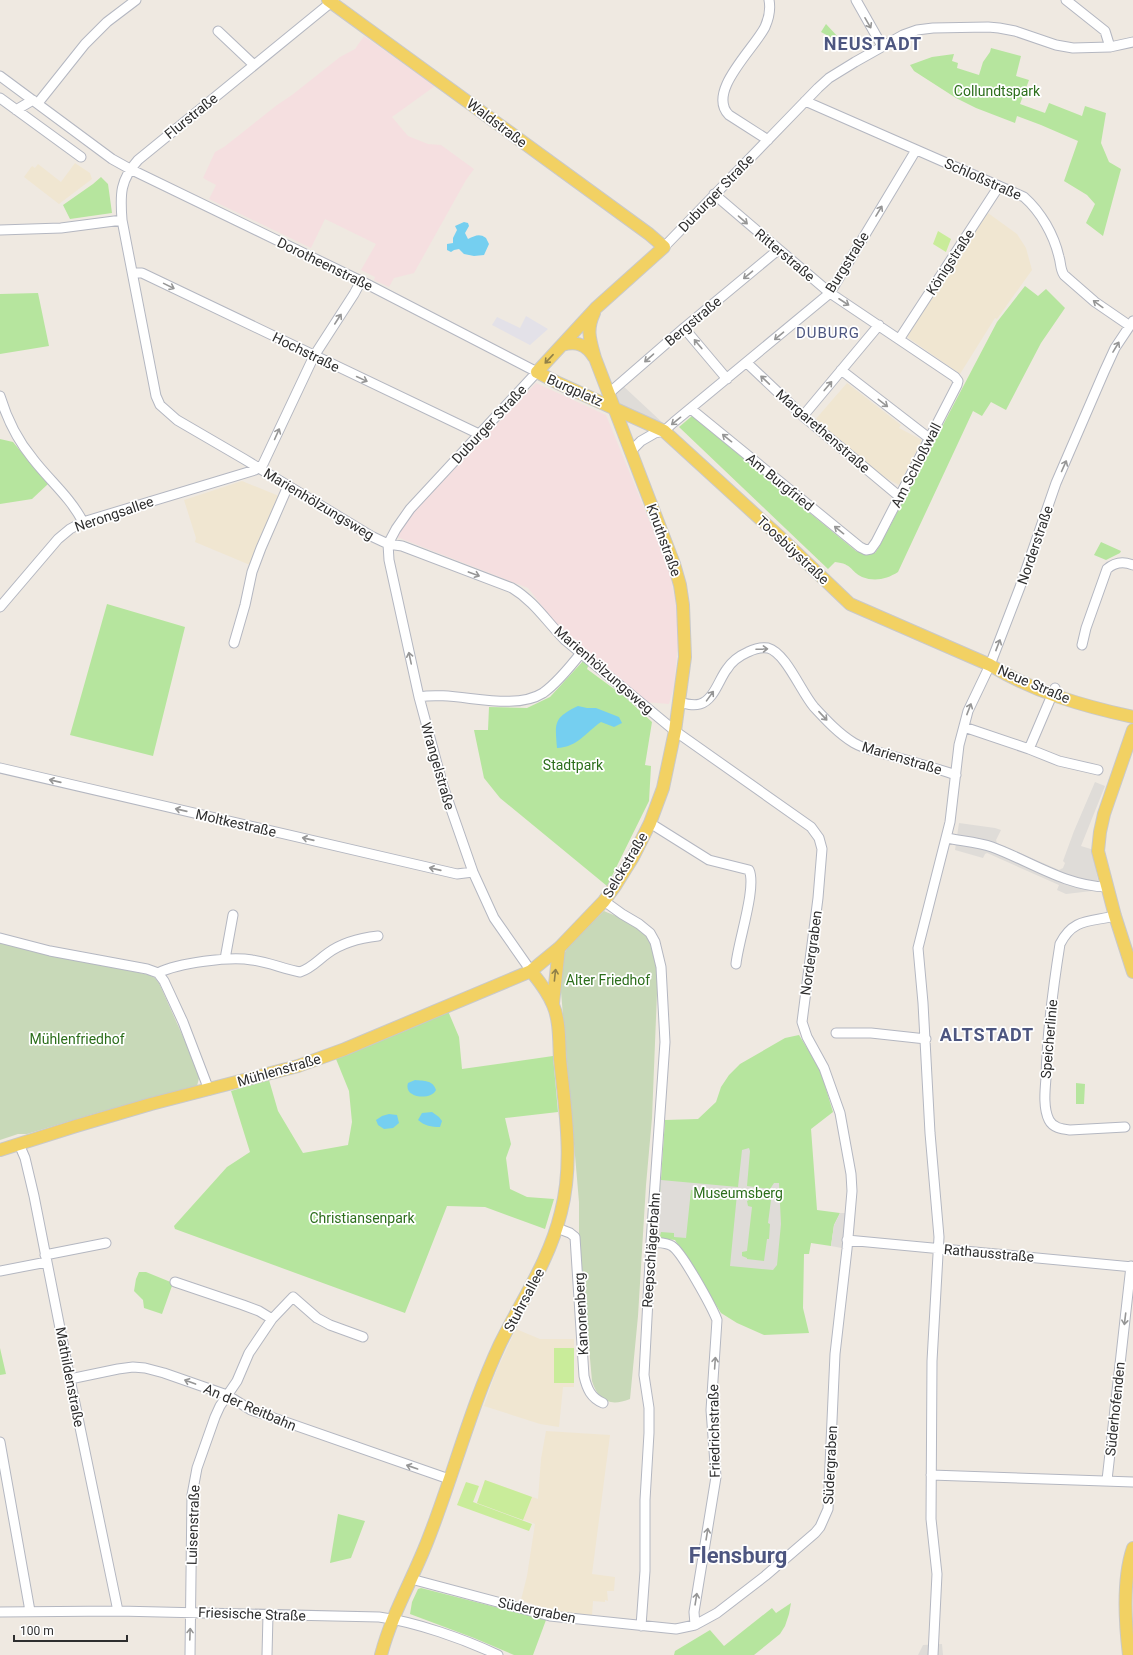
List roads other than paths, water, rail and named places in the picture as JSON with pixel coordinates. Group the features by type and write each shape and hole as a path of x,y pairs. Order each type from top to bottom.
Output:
{"main road":[{"name":"Waldstraße","path":"331,1 649,234 664,247"},
{"name":"Duburger Straße","path":"537,372 596,308 664,247"},
{"name":"Knuthstraße","path":"594,358 589,332 590,322 596,308"},
{"name":"Knuthstraße","path":"562,345 570,343 584,345 594,358 680,585 683,605 686,657 675,731"},
{"name":"Burgplatz","path":"537,372 558,383 613,407"},
{"name":"Toosbüystraße","path":"613,407 664,431 781,538 850,604 990,665"},
{"name":"Neue Straße","path":"990,665 1008,676 1102,710 1133,716"},
{"path":"1133,730 1104,814 1098,851 1115,916 1133,972"},
{"name":"Selckstraße","path":"531,971 559,948 604,902 633,857 650,823 663,788 675,731"},
{"path":"1107,886 1105,856 1107,834 1111,816 1133,753"},
{"path":"553,1003 559,948"},
{"name":"Stuhrsallee","path":"381,1655 392,1618 429,1537 487,1374 510,1324 538,1275 549,1252 564,1199 568,1157 567,1126 558,1031 553,1003 531,971"},
{"name":"Mühlenstraße","path":"0,1150 143,1106 298,1066 345,1049 531,971"},
{"path":"1129,1655 1126,1631 1126,1586 1133,1548"}],"street":[{"path":"16,110 35,102 85,44 107,22 136,0"},
{"path":"768,140 729,115 724,110 722,102 727,85 734,71 765,28 770,12 769,0"},
{"path":"856,0 882,46"},
{"path":"1066,0 1105,31 1110,47"},
{"name":"Flurstraße","path":"130,169 138,160 331,1"},
{"name":"Duburger Straße","path":"664,247 714,194 829,78 882,46 917,30 933,28 988,27 1015,31 1056,45 1073,48 1110,47 1133,42"},
{"path":"218,31 254,65"},
{"path":"0,76 35,102"},
{"path":"0,98 81,157"},
{"name":"Schloßstraße","path":"805,101 1020,194 1031,202 1050,231 1057,249 1061,270 1064,275 1095,302 1132,324"},
{"name":"Dorotheenstraße","path":"35,102 112,159 130,169 361,281 537,372"},
{"name":"Burgstraße","path":"664,431 830,293 916,150"},
{"name":"Marienhölzungsweg","path":"130,169 124,179 121,190 120,202 122,220 153,383 160,405 177,420 371,536 388,544 402,546 512,588 524,595 535,604 549,624 581,653 675,731"},
{"name":"Königstraße","path":"900,338 999,186"},
{"name":"Ritterstraße","path":"714,194 830,293 900,338 955,377 958,381"},
{"path":"0,230 61,228 122,220"},
{"name":"Bergstraße","path":"608,394 684,328 778,250"},
{"name":"Hochstraße","path":"133,273 142,273 479,434"},
{"path":"259,468 263,464 314,356 361,281"},
{"name":"Norderstraße","path":"933,1655 937,1574 931,1527 930,1475 932,1361 940,1248 930,1133 926,1039 918,948 947,838 959,744 968,711 990,665 1020,587 1056,483 1115,348 1132,324"},
{"path":"803,416 879,325"},
{"path":"684,328 727,378"},
{"name":"Margarethenstraße","path":"747,363 803,416 900,497"},
{"path":"841,370 929,438"},
{"name":"Duburger Straße","path":"388,544 396,529 410,509 537,372"},
{"name":"Am Schloßwall","path":"871,549 900,497 929,438 958,385 958,381"},
{"path":"0,396 11,426 25,449 33,460 65,494 77,510 83,522"},
{"name":"Am Burgfried","path":"691,409 860,547 866,550 871,549"},
{"path":"630,452 641,441 655,433 664,431"},
{"name":"Nerongsallee","path":"0,607 58,539 70,528 83,522 259,468"},
{"path":"234,643 245,605 252,572 260,548 288,486"},
{"name":"Wrangelstraße","path":"388,544 389,560 419,697 443,786 473,872 494,918 531,971"},
{"path":"1082,645 1086,628 1107,569 1113,564 1121,563 1133,565"},
{"name":"Marienstraße","path":"679,702 693,705 700,705 706,702 734,660 750,650 767,648 774,650 783,659 803,693 834,728 848,739 864,748 956,775"},
{"path":"419,697 434,695 512,701 532,698 544,692 553,684 581,653"},
{"path":"1029,749 1053,692"},
{"path":"964,727 1059,761 1098,770"},
{"name":"Nordergraben","path":"675,731 811,828 819,838 822,849 818,898 802,1022 807,1037 824,1068 840,1113 851,1174 852,1191 847,1240"},
{"name":"Moltkestraße","path":"0,768 457,874 473,872"},
{"path":"650,823 709,860 749,870 752,875 748,908 738,945 736,964"},
{"path":"947,838 995,848 1061,878 1097,886 1107,886"},
{"name":"Reepschlägerbahn","path":"604,902 639,924 650,933 658,950 661,967 665,1042 651,1242 644,1375 649,1408 649,1432 645,1500 645,1571 641,1626"},
{"path":"225,959 233,915"},
{"name":"Speicherlinie","path":"1115,916 1078,924 1065,933 1060,944 1047,1039 1045,1095 1049,1121 1054,1126 1061,1129 1070,1130 1125,1127"},
{"path":"158,973 174,968 239,958 258,961 300,972 314,966 328,952 345,943 359,938 378,936"},
{"path":"0,938 50,951 147,969 158,973 164,981 183,1022 209,1090"},
{"path":"836,1033 871,1033 926,1039"},
{"name":"Mathildenstraße","path":"19,1144 25,1158 118,1611"},
{"name":"Kanonenberg","path":"557,1228 570,1233 575,1237 584,1376 589,1393 596,1400 603,1403"},
{"name":"Rathausstraße","path":"847,1240 1132,1266"},
{"name":"Südergraben","path":"411,1579 550,1616 676,1629 695,1625 717,1613 766,1576 815,1533 826,1516 828,1508 835,1354 847,1240"},
{"name":"Friedrichstraße","path":"651,1242 668,1244 676,1249 699,1285 717,1320 711,1410 716,1477 694,1612 695,1625"},
{"path":"0,1271 46,1258 106,1244"},
{"name":"Süderhofenden","path":"1107,1480 1132,1266"},
{"path":"175,1282 254,1309 272,1319"},
{"name":"Luisenstraße","path":"190,1655 194,1482 215,1417 227,1395 237,1381 249,1353 272,1319 293,1296 317,1318 330,1325 363,1337"},
{"name":"An der Reitbahn","path":"70,1379 118,1369 133,1367 146,1368 227,1395 251,1410 449,1479"},
{"path":"0,1442 30,1611"},
{"path":"930,1475 1133,1482"},
{"name":"Friesische Straße","path":"0,1612 191,1612 392,1618 452,1636 494,1654"},
{"path":"267,1655 268,1614"}],"water":[{"path":"464,222 468,223 469,226 465,233 468,239 479,235 486,238 489,244 484,255 474,256 464,254 459,249 451,252 447,250 447,244 453,243 453,238 457,230 455,226"},
{"path":"578,706 596,708 619,717 622,723 614,727 601,722 576,742 557,748 557,722 564,714"},
{"path":"415,1080 433,1084 436,1090 429,1096 424,1097 413,1095 408,1088 408,1083"},
{"path":"432,1112 442,1121 440,1127 428,1126 418,1120 422,1113"},
{"path":"389,1114 397,1115 399,1123 393,1128 384,1129 378,1125 376,1120"}],"district":[{"name":"NEUSTADT","path":"873,44"},
{"name":"DUBURG","path":"828,333"},
{"name":"ALTSTADT","path":"987,1035"},
{"name":"Flensburg","path":"738,1555"}],"park label":[{"name":"Collundtspark","path":"997,91"},
{"name":"Stadtpark","path":"573,765"},
{"name":"Alter Friedhof","path":"608,980"},
{"name":"Mühlenfriedhof","path":"77,1039"},
{"name":"Museumsberg","path":"738,1193"},
{"name":"Christiansenpark","path":"362,1218"}]}
